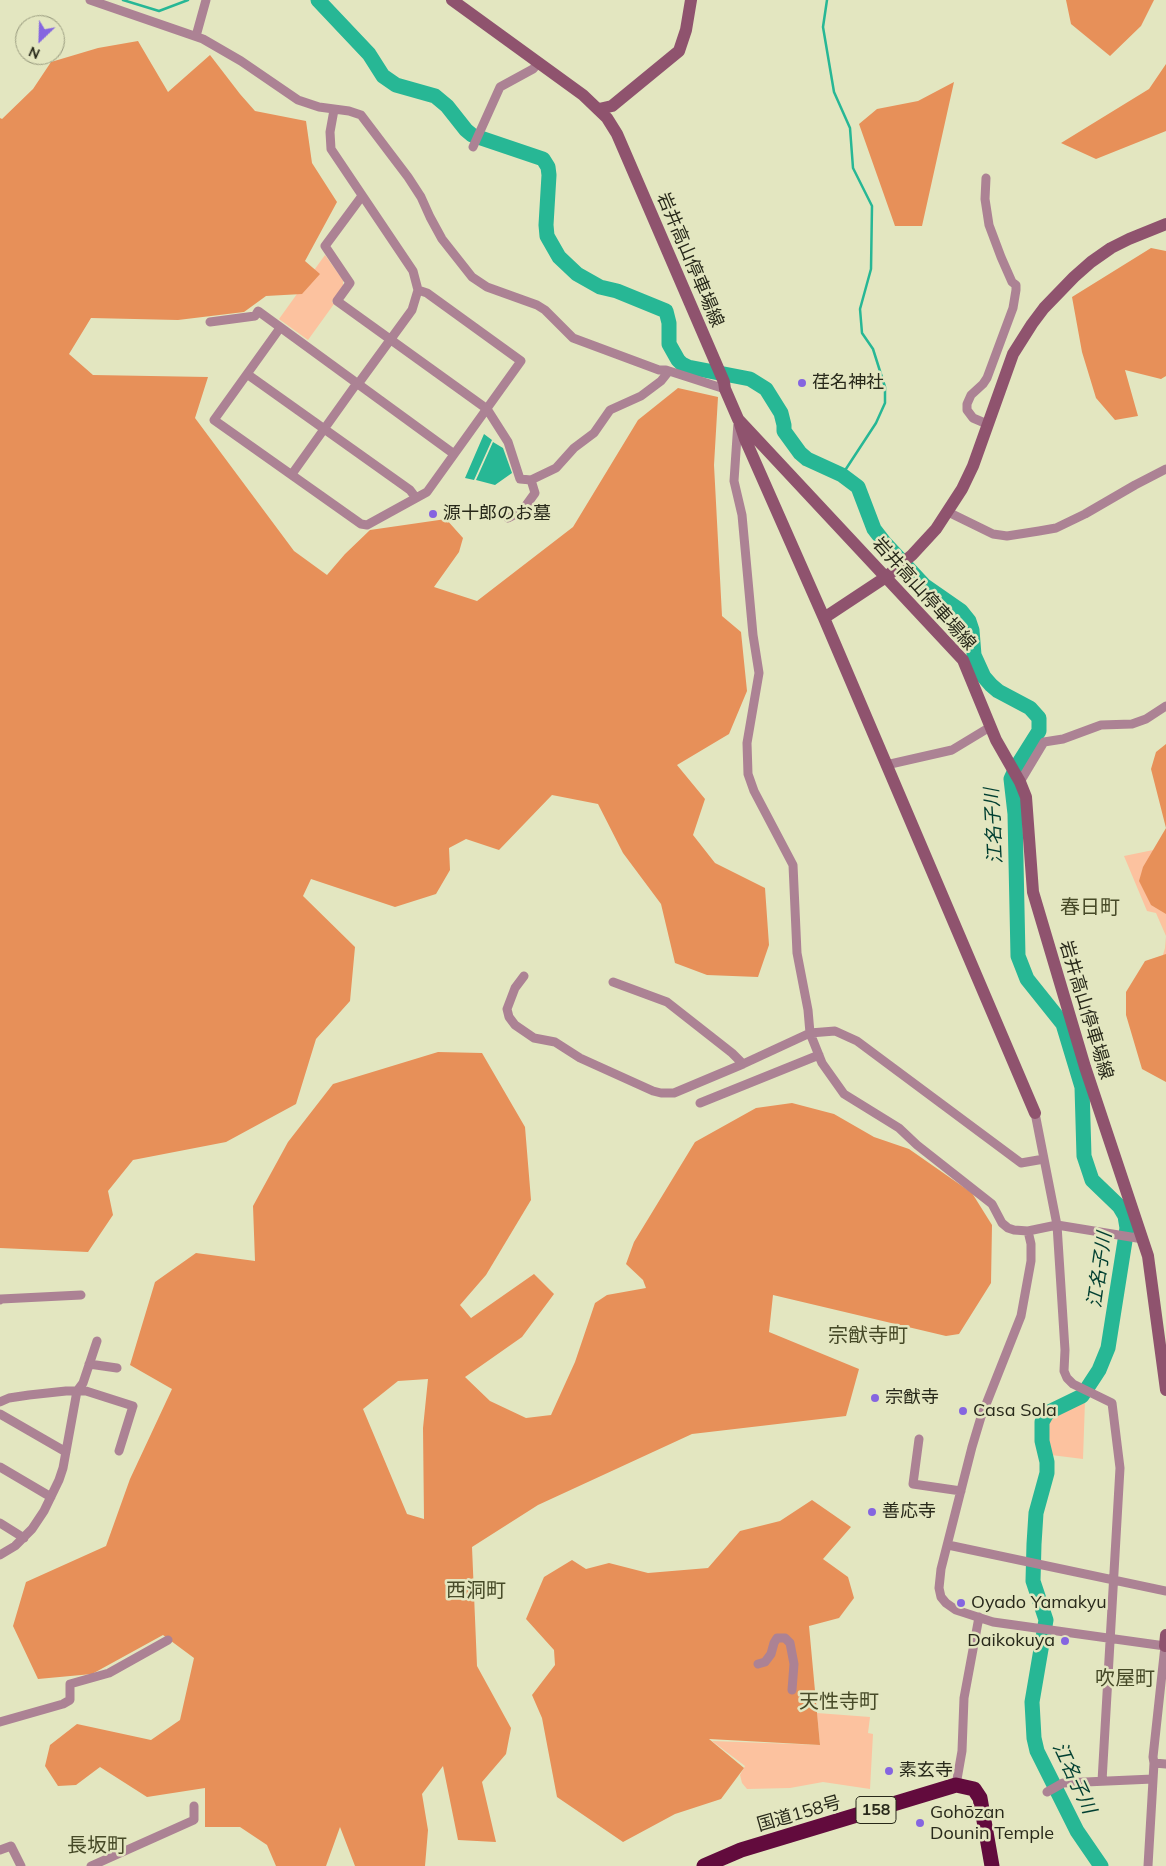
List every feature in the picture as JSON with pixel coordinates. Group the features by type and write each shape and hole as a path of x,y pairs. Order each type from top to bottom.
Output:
{"highway":[{"name":"国道158号","path":"704,1866 742,1850 956,1785"},
{"path":"956,1785 974,1790 980,1798 992,1866"}],"main road":[{"name":"岩井高山停車場線","path":"452,0 539,62 599,109 617,134 738,419 963,660 990,727 1009,765 1020,781 1028,805 1033,892 1137,1238 1148,1256 1166,1390"},
{"path":"599,109 612,106 679,50 686,30 691,0"},
{"path":"824,618 886,577 912,555 936,529 962,489 973,466 1013,354 1044,308 1074,277 1092,262 1129,239 1166,224"},
{"path":"738,419 744,439 824,618 1035,1113"}],"street":[{"path":"90,0 196,36 241,61 298,100 334,110 356,112 367,120 421,197 442,239 472,277 487,287 537,305 545,310 573,338 659,370 725,385"},
{"path":"196,36 206,0"},
{"path":"473,146 500,87 533,69 539,62"},
{"path":"292,474 412,310 418,290 412,271 331,149 330,132 334,110"},
{"path":"986,178 984,199 989,225 1000,258 1012,282 1016,285 1013,308 987,378 971,395 967,404 967,410 973,418 987,424"},
{"path":"362,196 325,246 350,283 337,301 487,409 508,442 520,479 531,480 556,468 574,448 594,433 610,410 640,396 662,381 669,371"},
{"path":"280,328 214,420 364,525 428,492 521,361 427,293 418,290"},
{"path":"210,322 254,316 258,311 454,454"},
{"path":"247,374 410,490 416,498"},
{"path":"738,419 733,472 742,516 753,635 759,672 747,742 748,774 754,791 793,865 797,953 808,1010 810,1033 818,1055 844,1094 899,1128 917,1145 992,1204 1002,1222 1008,1228 1028,1231 1057,1225 1137,1238"},
{"path":"948,512 993,534 1007,536 1056,528 1166,469"},
{"path":"508,518 520,513 535,493 531,480"},
{"path":"1020,781 1044,742 1063,739 1101,725 1132,724 1146,719 1166,706"},
{"path":"886,765 952,750 990,727"},
{"path":"524,976 515,988 506,1009 509,1018 515,1025 534,1038 555,1042 580,1058 661,1094 674,1093 810,1033 830,1031 853,1038 1021,1163 1044,1159"},
{"path":"613,982 667,1002 732,1053 743,1064"},
{"path":"700,1103 818,1055"},
{"path":"1035,1113 1057,1225 1064,1370 1067,1378 1079,1388 1112,1403 1120,1468 1102,1781"},
{"path":"1028,1231 1032,1244 1031,1261 1021,1316 981,1417 941,1569 939,1588 941,1597 956,1610 993,1622 1110,1639 1166,1643 1153,1757 1148,1866"},
{"path":"0,1300 81,1295"},
{"path":"0,1556 24,1538 44,1511 51,1497 61,1474 77,1391 83,1383 97,1341"},
{"path":"89,1364 117,1368"},
{"path":"0,1402 9,1398 28,1395 86,1391 133,1406 119,1451"},
{"path":"0,1414 66,1452"},
{"path":"919,1439 913,1484 961,1491"},
{"path":"0,1466 51,1497"},
{"path":"0,1523 24,1538"},
{"path":"948,1545 1166,1591"},
{"path":"956,1785 962,1751 964,1698 979,1617"},
{"path":"758,1664 765,1662 771,1654 777,1638 786,1638 790,1643 794,1664 792,1690"},
{"path":"0,1722 63,1704 70,1700 70,1684 109,1673 125,1666 168,1640"},
{"path":"1154,1763 1166,1764"},
{"path":"1052,1788 1102,1781 1153,1779"},
{"path":"91,1866 194,1820 194,1806"},
{"path":"0,1850 11,1846 21,1866"}],"shaded area":[{"path":"1066,0 1154,0 1141,26 1110,56 1071,24"},
{"path":"138,41 168,92 210,55 255,111 306,121 312,163 337,202 305,261 320,274 302,294 266,296 244,312 178,320 91,318 69,354 93,375 208,377 195,418 294,551 327,575 370,530 446,519 463,538 459,552 434,587 477,601 573,527 638,420 678,388 718,397 714,465 722,616 741,632 747,691 729,734 677,765 705,799 693,835 715,863 765,888 769,945 758,977 707,975 675,963 661,904 623,853 598,804 552,795 499,850 466,839 449,848 450,870 436,894 395,907 311,879 303,896 355,947 350,1001 316,1039 296,1104 226,1142 133,1160 108,1191 113,1215 88,1252 0,1248 0,118 2,119 33,89 49,65 65,65 65,58 98,48"},
{"path":"1166,64 1166,131 1096,159 1061,143 1149,89"},
{"path":"954,82 922,226 895,226 859,124 877,109 918,101"},
{"path":"1151,248 1166,251 1166,376 1161,379 1125,370 1138,416 1115,420 1096,398 1082,352 1072,297"},
{"path":"325,255 343,280 343,287 332,302 334,304 308,340 279,319"},
{"path":"1166,744 1166,828 1151,769 1156,752"},
{"path":"1166,828 1166,914 1151,905 1139,881 1143,867"},
{"path":"1166,845 1166,936 1156,913 1147,911 1124,856 1163,848"},
{"path":"1166,936 1166,1054 1149,1002 1165,948"},
{"path":"1166,954 1166,1082 1142,1069 1126,1015 1126,992 1145,961"},
{"path":"438,1052 482,1053 525,1127 531,1200 486,1275 460,1305 471,1318 534,1274 554,1294 522,1337 465,1377 490,1401 526,1418 551,1415 575,1362 595,1303 607,1295 646,1288 643,1280 626,1264 634,1242 695,1142 756,1108 792,1103 834,1114 874,1137 909,1149 972,1193 992,1225 991,1283 959,1334 946,1336 773,1295 769,1332 859,1369 846,1416 692,1434 538,1505 472,1547 477,1666 511,1728 506,1754 482,1782 496,1842 458,1840 443,1766 422,1794 428,1830 425,1866 355,1866 340,1827 326,1866 276,1866 267,1845 240,1827 205,1827 205,1788 147,1797 100,1767 76,1785 58,1786 45,1766 50,1745 77,1724 151,1740 180,1720 194,1658 163,1635 92,1674 38,1679 13,1626 26,1582 106,1546 130,1479 172,1389 130,1365 155,1282 196,1253 255,1261 253,1206 288,1142 333,1084","holes":["428,1379 423,1428 424,1519 407,1514 363,1409 398,1381"]},
{"path":"1085,1401 1083,1459 1051,1455 1046,1434 1048,1422"},
{"path":"812,1500 851,1527 823,1559 848,1577 854,1598 839,1618 809,1626 820,1745 709,1739 744,1768 721,1799 675,1814 623,1842 557,1797 542,1718 532,1695 555,1665 554,1650 526,1619 544,1577 572,1560 586,1569 609,1563 648,1573 708,1568 740,1531 780,1521"},
{"path":"817,1713 870,1717 868,1733 873,1734 870,1789 823,1782 790,1788 747,1789 742,1783 740,1775 745,1766 712,1741 820,1745"}],"water":[{"path":"484,434 492,440 474,480 465,478"},
{"path":"493,442 503,448 512,473 495,485 476,480"}],"waterway":[{"path":"123,0 159,11 188,0"},
{"name":"江名子川","path":"318,0 369,54 383,76 396,85 435,96 447,106 472,135 543,159 548,167 549,175 547,236 559,257 577,274 600,287 617,291 666,311 669,323 669,344 682,364 688,367 750,379 766,389 781,413 784,431 800,453 807,459 842,475 858,487 874,529 884,542 925,586 961,611 969,621 972,630 974,655 984,677 998,691 1030,708 1039,718 1039,731 1011,779 1015,814 1018,956 1027,979 1063,1024 1082,1087 1084,1156 1092,1180 1119,1206 1125,1216 1127,1228 1108,1348 1099,1370 1082,1396 1047,1413 1042,1422 1042,1441 1047,1462 1047,1473 1036,1513 1034,1544 1033,1581 1046,1620 1032,1702 1034,1738 1037,1751 1077,1831 1101,1866"},
{"path":"827,0 823,27 834,92 850,128 853,168 872,206 871,269 860,309 862,333 873,349 885,387 885,403 876,423 842,475"}],"place":[{"name":"荏名神社","path":"802,383"},
{"name":"源十郎のお墓","path":"433,514"},
{"name":"宗猷寺","path":"875,1398"},
{"name":"Casa Sola","path":"963,1411"},
{"name":"善応寺","path":"872,1512"},
{"name":"Oyado Yamakyu","path":"961,1603"},
{"name":"Daikokuya","path":"1065,1641"},
{"name":"素玄寺","path":"889,1771"},
{"name":"Gohōzan Dounin Temple","path":"920,1823"}],"district":[{"name":"春日町","path":"1090,908"},
{"name":"宗猷寺町","path":"868,1336"},
{"name":"西洞町","path":"476,1591"},
{"name":"吹屋町","path":"1125,1679"},
{"name":"天性寺町","path":"839,1702"},
{"name":"長坂町","path":"97,1846"}]}
